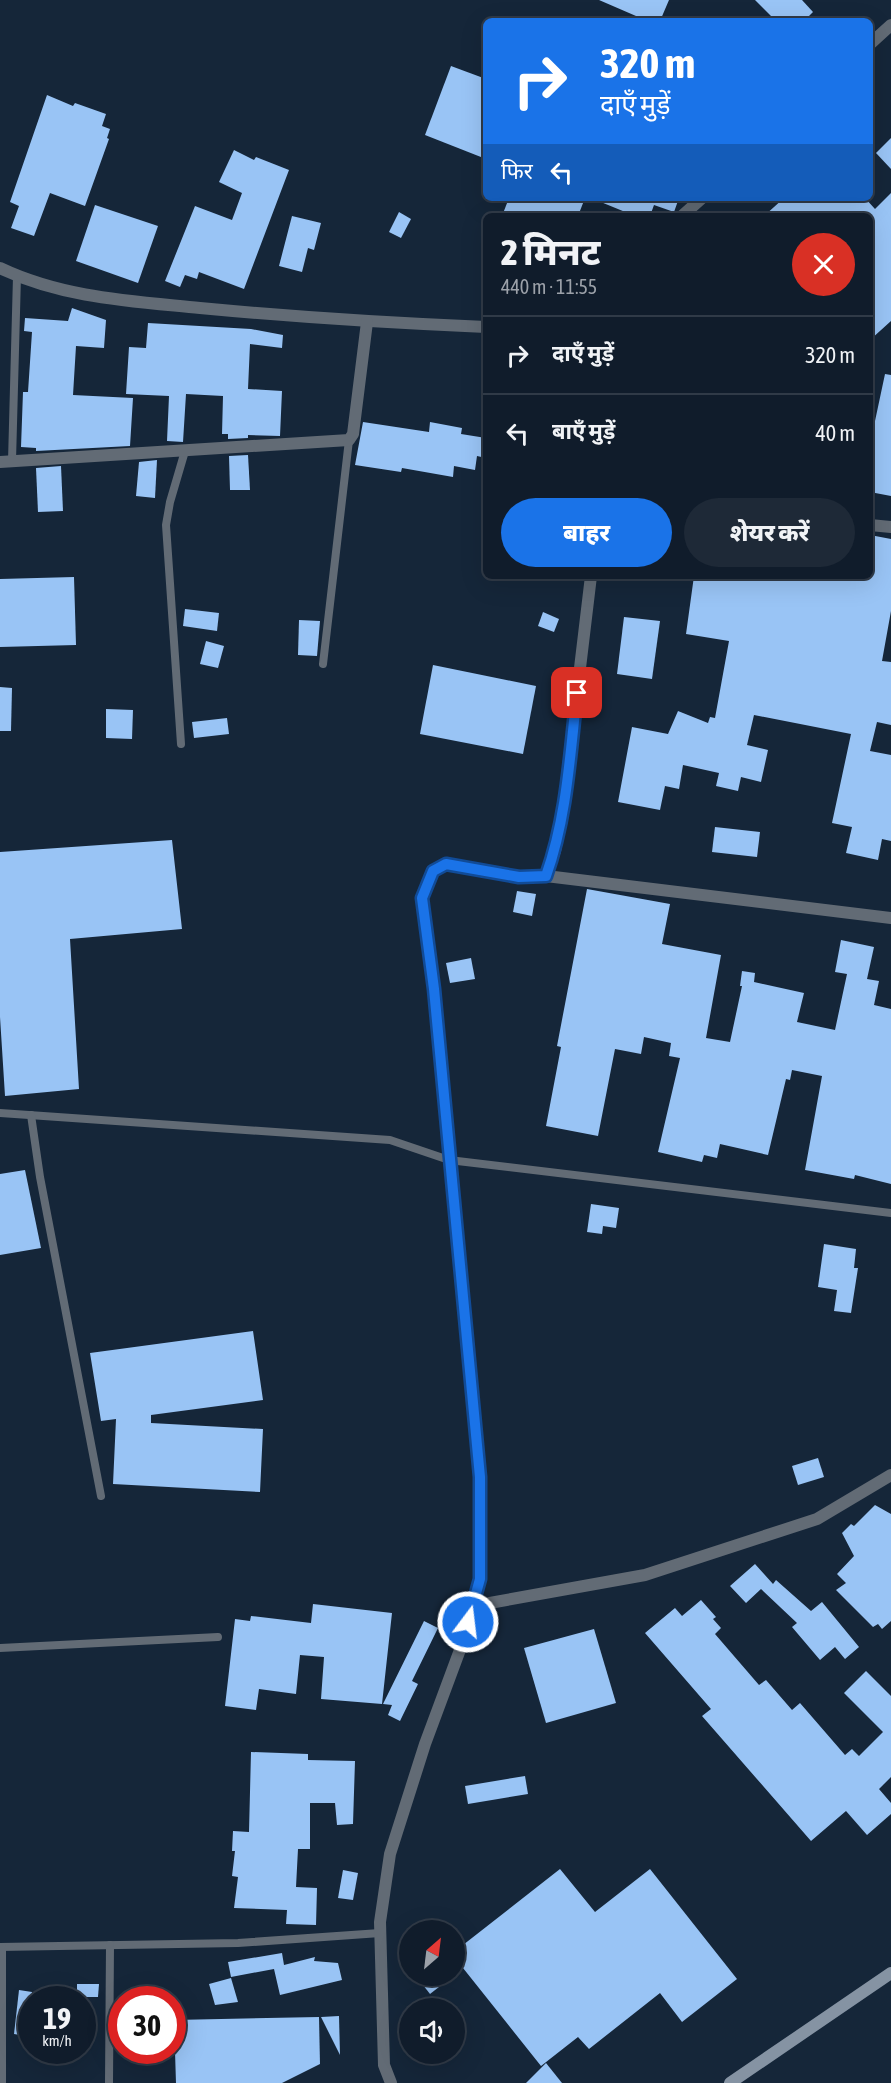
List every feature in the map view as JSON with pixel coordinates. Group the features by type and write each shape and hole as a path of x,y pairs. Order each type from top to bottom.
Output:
{"main road":[{"path":"730,2083 891,1973"}],"street":[{"path":"873,41 891,25"},
{"path":"685,213 699,201"},
{"path":"0,268 17,276 90,297 367,322 483,327"},
{"path":"6,462 349,440 353,434 367,322"},
{"path":"873,525 891,527"},
{"path":"546,876 555,851 563,810 591,579"},
{"path":"391,2083 384,2065 380,1933 390,1854 480,1579 480,1477 434,989 422,898 433,871 446,864 519,877 546,876 891,918"},
{"path":"473,1606 645,1575 818,1519 891,1475"}],"lane":[{"path":"6,462 17,276"},
{"path":"323,664 349,440"},
{"path":"181,744 166,525 170,502 185,451"},
{"path":"0,1113 390,1140 449,1160 891,1213"},
{"path":"31,1115 40,1177 101,1496"},
{"path":"0,1648 218,1636"},
{"path":"2,2083 1,1947 238,1943 380,1933"},
{"path":"109,2083 110,1945"}],"building":[{"path":"599,0 669,0 661,18 635,18 636,16"},
{"path":"755,0 802,0 813,12 807,18 773,18"},
{"path":"451,66 483,78 483,158 425,135"},
{"path":"47,95 73,106 75,103 106,114 102,126 110,129 107,138 109,139 85,206 50,193 34,236 11,228 19,206 10,202"},
{"path":"891,138 891,169 876,153"},
{"path":"234,150 254,160 256,157 289,170 244,289 199,272 197,279 185,275 180,287 165,281 195,206 232,220 242,193 219,182"},
{"path":"891,193 891,321 873,337 873,213 767,213 781,201 868,201 875,209"},
{"path":"508,201 584,201 579,213 503,213"},
{"path":"598,201 678,201 674,212 654,205 651,213 628,213"},
{"path":"95,205 158,226 138,283 76,261"},
{"path":"399,212 411,219 401,238 389,232"},
{"path":"292,216 321,223 314,250 308,248 302,272 279,266"},
{"path":"72,308 106,320 104,348 76,346 73,395 133,398 130,446 36,451 36,448 21,447 23,392 28,392 32,332 24,331 25,318 68,321"},
{"path":"148,323 251,329 283,335 282,348 250,344 248,389 282,391 280,436 248,435 248,438 228,439 228,434 222,434 223,396 186,394 183,442 167,441 169,396 126,394 129,347 146,348"},
{"path":"885,374 891,375 891,496 873,493 873,420 875,421"},
{"path":"363,422 429,432 430,422 462,428 461,434 483,438 483,457 477,456 475,470 454,466 453,477 402,468 401,472 355,465"},
{"path":"248,455 250,490 230,490 229,456"},
{"path":"157,460 155,498 136,496 139,462"},
{"path":"61,466 63,511 38,512 36,468"},
{"path":"873,536 891,539 891,611 882,661 891,662 891,725 877,722 870,751 891,755 891,841 882,839 878,860 846,853 852,827 832,823 851,734 754,715 747,745 768,750 761,782 741,777 738,791 716,786 719,773 683,765 679,789 665,786 660,810 618,802 632,727 668,734 678,711 708,723 710,717 715,718 729,641 686,634 694,579 776,581 776,579 873,579"},
{"path":"74,577 76,645 0,647 0,579"},
{"path":"185,609 219,613 217,631 183,626"},
{"path":"543,612 559,619 554,632 538,626"},
{"path":"624,617 660,621 652,679 617,674"},
{"path":"299,620 320,621 317,656 298,655"},
{"path":"206,641 224,646 218,668 200,664"},
{"path":"433,665 536,686 523,754 420,734"},
{"path":"0,687 12,688 11,731 0,731"},
{"path":"106,709 133,710 132,739 106,738"},
{"path":"227,718 229,734 194,738 192,722"},
{"path":"715,827 760,832 757,857 712,852"},
{"path":"172,840 182,929 70,939 79,1089 5,1096 0,1017 0,852"},
{"path":"587,889 670,904 662,944 721,955 706,1038 730,1042 742,986 740,986 742,971 755,973 754,982 804,993 797,1022 835,1030 847,974 835,972 841,940 874,947 867,979 879,981 874,1005 891,1009 891,1184 855,1175 854,1179 805,1170 822,1076 792,1070 790,1080 786,1079 768,1155 720,1144 717,1158 704,1155 702,1162 658,1152 680,1058 669,1056 671,1043 644,1037 641,1054 615,1049 598,1136 546,1126 561,1047 557,1046"},
{"path":"517,891 536,894 532,916 513,912"},
{"path":"471,958 475,979 450,983 446,963"},
{"path":"25,1170 41,1248 0,1255 0,1174"},
{"path":"591,1204 619,1208 616,1228 603,1226 602,1234 587,1232"},
{"path":"824,1244 856,1249 854,1268 858,1268 851,1313 834,1311 837,1290 818,1287"},
{"path":"253,1331 263,1400 151,1415 151,1423 263,1429 260,1492 113,1484 116,1419 101,1421 90,1353"},
{"path":"818,1458 824,1477 798,1485 792,1466"},
{"path":"875,1505 891,1514 891,1621 882,1629 878,1624 873,1627 836,1590 846,1583 837,1574 854,1556 842,1533 851,1524 854,1526"},
{"path":"755,1564 773,1584 776,1580 811,1611 822,1602 859,1647 845,1659 835,1647 820,1660 792,1627 797,1623 761,1589 746,1603 730,1586"},
{"path":"701,1600 716,1617 713,1619 721,1628 715,1634 759,1685 766,1680 792,1710 800,1703 845,1755 852,1749 859,1756 883,1732 844,1693 866,1671 891,1696 891,1777 879,1789 891,1803 891,1814 867,1835 846,1811 811,1841 702,1716 711,1709 645,1633 675,1608 682,1616"},
{"path":"313,1604 392,1613 382,1704 321,1699 324,1657 300,1655 296,1694 259,1689 256,1710 225,1706 235,1619 250,1621 251,1616 311,1623"},
{"path":"424,1621 438,1628 412,1681 418,1684 400,1721 388,1715 392,1705 383,1704"},
{"path":"594,1629 616,1703 546,1723 524,1648"},
{"path":"251,1752 308,1754 308,1760 355,1761 353,1824 337,1825 335,1803 310,1803 310,1849 298,1849 296,1887 317,1888 316,1925 286,1924 287,1910 234,1908 238,1877 232,1876 235,1851 232,1851 233,1831 249,1832"},
{"path":"525,1776 528,1794 468,1804 465,1786"},
{"path":"560,1869 595,1912 650,1869 737,1979 682,2022 660,1993 589,2049 578,2037 541,2066 465,1971 465,1943"},
{"path":"343,1870 358,1873 353,1900 338,1898"},
{"path":"282,1953 284,1965 315,1957 314,1961 338,1963 342,1980 280,1995 274,1969 231,1977 228,1962"},
{"path":"231,1978 238,2002 215,2005 209,1984"},
{"path":"77,1984 99,1984 98,1997 96,1997 96,1986 77,1986"},
{"path":"424,1986 440,1986 430,1994"},
{"path":"18,1999 18,2035 14,2034"},
{"path":"339,2016 340,2055 321,2017"},
{"path":"319,2017 320,2064 282,2083 176,2083 175,2064 186,2064 186,2020"},
{"path":"546,2063 562,2083 526,2083"}],"route":[{"path":"468,1622 480,1579 480,1477 460,1286 434,989 422,898 433,871 446,864 519,877 546,876 555,851 563,810 577,693"}]}
